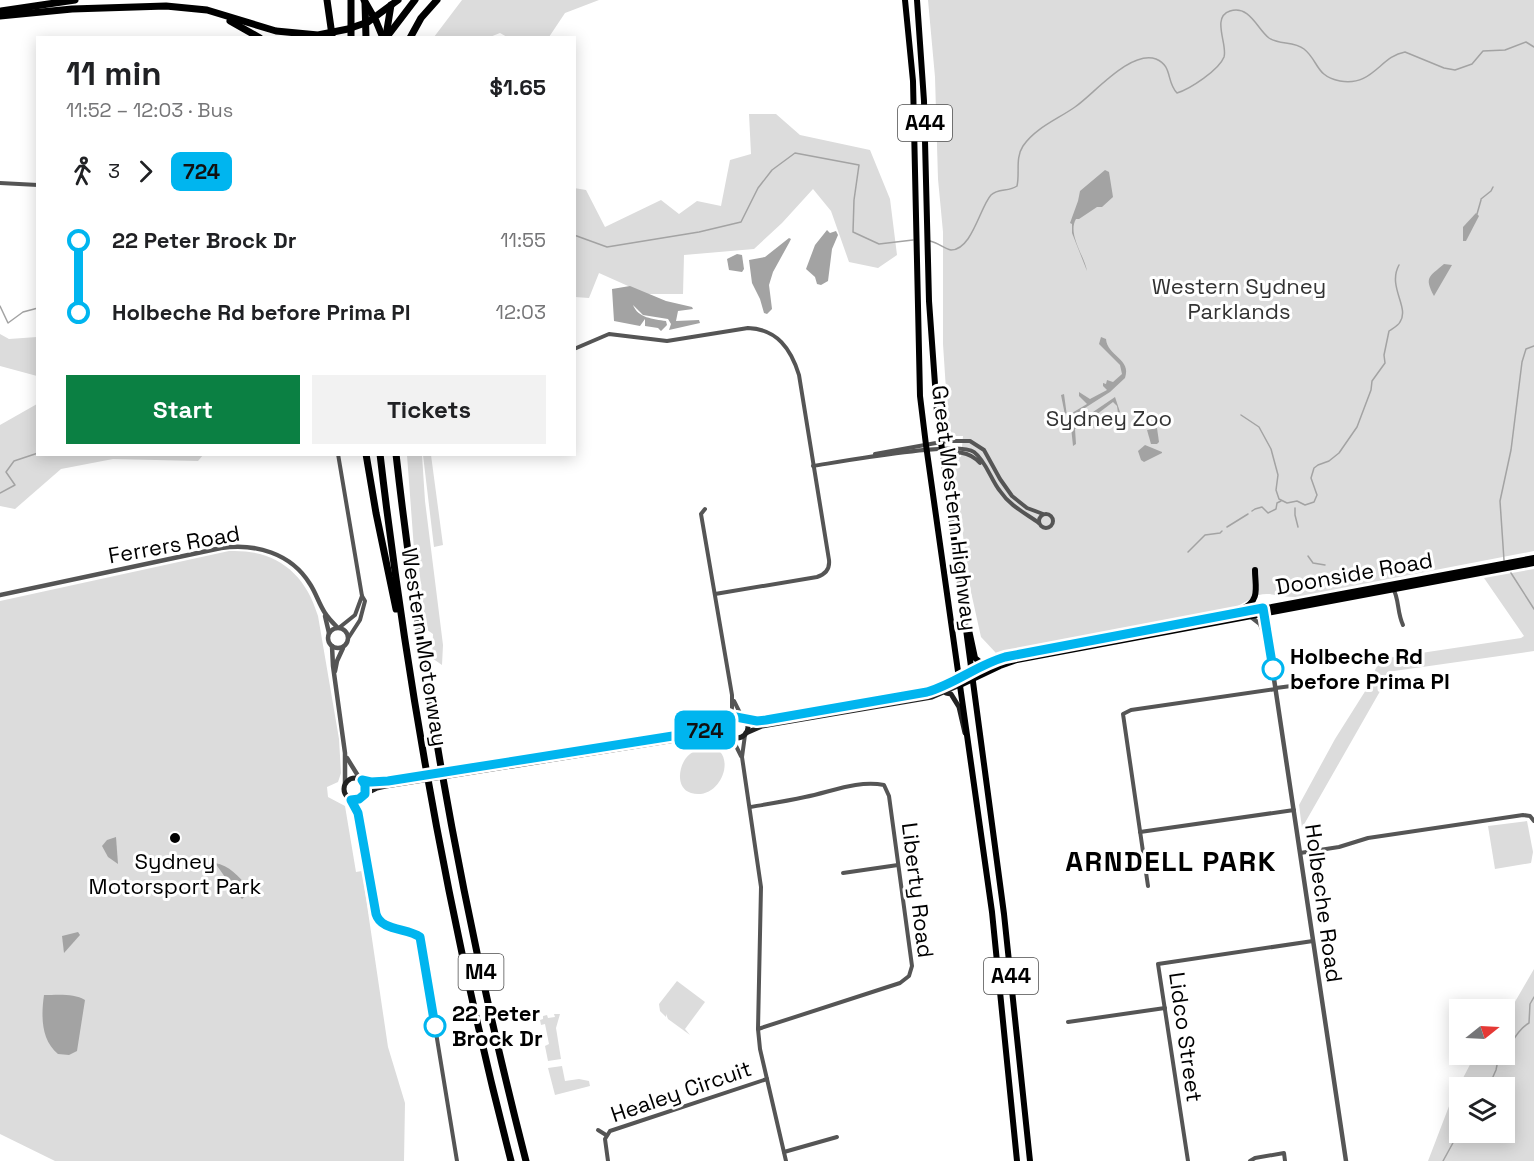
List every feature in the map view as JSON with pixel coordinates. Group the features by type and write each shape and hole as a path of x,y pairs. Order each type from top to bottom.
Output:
{"highway":[{"path":"0,11 75,0"},
{"path":"327,0 332,36"},
{"path":"351,0 351,36"},
{"path":"365,0 366,36"},
{"path":"365,0 384,36"},
{"path":"385,36 392,0"},
{"path":"0,15 111,7 166,6 233,17 276,31 318,35 337,32 373,19 398,0"},
{"path":"387,36 415,0"},
{"path":"411,36 421,18 437,0"},
{"path":"200,10 233,22 257,36"},
{"path":"366,456 376,517 397,611 401,615"},
{"name":"Western Motorway","path":"381,456 401,615 428,784 463,959 511,1161"},
{"name":"Western Motorway","path":"396,456 410,572 440,768 481,976 526,1161"},
{"path":"499,1114 506,1161"}],"main road":[{"name":"Great Western Highway","path":"905,0 913,81 920,396 992,912 1017,1161"},
{"name":"Great Western Highway","path":"917,0 924,110 931,335 941,446 1004,914 1030,1161"},
{"name":"Doonside Road","path":"972,676 990,662 1005,657 1234,613 1264,611 1534,558"},
{"name":"Doonside Road","path":"1384,588 1395,593 1408,587 1534,563"},
{"path":"1234,613 1249,606 1254,600 1255,570"},
{"path":"963,606 975,658 981,663 990,662"},
{"name":"Doonside Road","path":"972,676 1017,660 1251,617 1264,611"},
{"path":"959,682 944,693 932,697 762,726 738,738 713,734 386,786 372,789 363,796 351,800 344,793 345,783 352,778 371,782 388,781 698,732 717,728 734,717 766,720 927,692 972,676"},
{"path":"944,693 951,694 957,702 967,737"},
{"path":"743,718 748,725 746,734"},
{"path":"728,722 727,731 730,736"},
{"path":"361,779 365,785 363,796"}],"street":[{"path":"0,183 36,185"},
{"path":"576,348 609,334 667,341 743,328 753,328 770,333 787,348 796,365 830,560 826,571 814,577 715,594"},
{"path":"813,466 871,456 881,452 941,446 964,440 977,444 984,450 999,479 1012,496 1027,508 1051,515 1053,523 1047,528 1042,526 1008,501 979,457 972,451 941,446"},
{"path":"944,466 948,456 964,453 977,459 990,475"},
{"path":"334,676 337,661 364,611 365,601 362,596 338,456"},
{"path":"705,509 701,514 732,695 732,708 728,722"},
{"path":"1039,523 1042,514"},
{"name":"Ferrers Road","path":"0,595 206,551 242,546 254,547 274,553 293,564 309,581 325,613 329,633"},
{"path":"1384,588 1396,602"},
{"path":"1395,593 1397,613 1403,625"},
{"path":"345,783 345,753 332,646 328,640 329,633 355,615 362,596"},
{"name":"Holbeche Road","path":"1264,611 1346,1161"},
{"name":"Ferrers Road","path":"325,613 339,627"},
{"name":"Holbeche Road","path":"1251,617 1264,630 1270,651"},
{"path":"339,627 346,631 349,637"},
{"path":"332,646 338,648 344,646"},
{"path":"1148,886 1123,714 1131,710 1314,683"},
{"path":"732,695 743,718"},
{"path":"746,734 742,757 760,887 758,1029 786,1161"},
{"path":"730,736 742,757"},
{"path":"345,753 352,768 361,779"},
{"name":"Liberty Road","path":"750,807 808,797 847,786 874,783 884,785 889,796 912,962 909,976 900,983 758,1029"},
{"path":"358,813 363,796"},
{"path":"351,800 358,813 377,919 388,926 417,935 421,940 458,1161"},
{"path":"1140,832 1294,810"},
{"path":"1300,853 1341,847 1368,838 1523,815 1530,816 1534,821"},
{"path":"843,873 898,865"},
{"name":"Lidco Street","path":"1188,1161 1158,964 1313,941"},
{"path":"1068,1023 1165,1008"},
{"name":"Healey Circuit","path":"608,1161 605,1141 610,1131 767,1079"},
{"name":"Healey Circuit","path":"598,1130 606,1135"},
{"path":"784,1152 837,1137"},
{"path":"1250,1161 1284,1153 1285,1161"}],"green space":[{"path":"462,0 599,0 565,13 550,36 505,36 500,33 492,36 435,36"},
{"name":"Western Sydney Parklands","path":"928,0 1534,0 1534,551 1295,597 1263,594 1232,609 996,653 981,637 971,592 952,458 961,457 963,436 949,436 943,344 943,232 938,179 935,77"},
{"path":"749,114 776,114 800,135 870,150 890,199 897,255 878,268 849,262 831,211 813,189 754,249 684,255 683,294 646,294 599,273 589,298 576,297 576,188 586,190 605,227 661,200 679,214 697,201 721,206 730,160 751,154"},
{"path":"0,334 9,339 36,337 36,376 0,366"},
{"path":"36,405 36,456 202,456 198,461 113,459 61,469 15,509 0,506 0,425"},
{"path":"407,456 422,456 425,501 443,645 442,665 432,658 433,634 426,629 419,568 414,549"},
{"path":"423,456 431,456 443,545 434,547"},
{"name":"Sydney Motorsport Park","path":"229,551 260,554 286,566 305,587 318,616 339,739 341,773 338,782 327,787 328,797 345,806 356,872 362,871 388,1047 405,1103 404,1161 55,1161 0,1134 0,601"},
{"path":"1534,569 1534,651 1387,672 1387,679 1302,828 1299,805 1335,739 1376,674 1375,670 1381,659 1521,638 1524,636 1484,578"},
{"path":"707,746 717,749 723,756 725,765 723,774 711,790 702,794 691,793 682,786 680,781 683,763 690,754"},
{"path":"1527,821 1533,852 1531,863 1495,869 1488,826"},
{"path":"1534,969 1534,1161 1428,1161 1449,1106 1449,1143 1515,1143 1515,1077 1464,1077 1470,1065 1515,1065 1515,1002"},
{"path":"677,981 705,1002 685,1029 690,1035 660,1011 659,1004"},
{"path":"554,1014 560,1014 556,1028 561,1059 548,1061 545,1046 549,1044 545,1024 541,1025 540,1020 547,1015 548,1018 555,1017"},
{"path":"562,1066 565,1081 579,1079 589,1081 590,1086 555,1095 548,1068"}],"shaded area":[{"path":"1105,170 1109,172 1113,197 1102,207 1097,207 1076,219 1074,225 1075,238 1087,271 1072,233 1072,224 1070,223 1080,191"},
{"path":"1476,213 1479,216 1466,241 1463,241 1463,227"},
{"path":"827,230 830,233 836,231 838,235 832,249 828,281 821,285 817,284 815,277 806,269 815,245"},
{"path":"789,238 791,239 773,272 769,285 772,309 767,314 764,313 752,283 749,260 765,257"},
{"path":"737,254 742,255 744,269 742,272 729,270 727,259"},
{"path":"1444,264 1452,265 1434,296 1429,281"},
{"path":"630,286 666,301 692,307 693,309 678,311 676,321 699,320 700,323 669,330 671,324 668,319 643,315 633,305 638,313 642,315 651,318 666,321 667,325 661,331 658,328 645,326 645,319 640,326 614,321 612,289"},
{"path":"1101,337 1106,339 1110,350 1125,366 1125,378 1110,392 1066,420 1061,395 1064,394 1067,416 1087,404 1079,396 1079,392 1090,399 1107,390 1103,383 1106,384 1107,380 1113,382 1122,374 1120,365 1099,344"},
{"path":"1115,397 1120,412 1118,413 1117,406 1113,402 1092,418 1096,425 1095,428 1086,421 1075,429 1076,444 1073,446 1071,427"},
{"path":"1157,428 1159,442 1151,444 1147,430"},
{"path":"1145,445 1162,453 1144,462 1138,451"},
{"path":"116,837 118,864 108,857 102,846 107,840"},
{"path":"215,863 229,869 248,887 242,899 231,886"},
{"path":"78,932 80,935 64,953 62,936"},
{"path":"44,995 71,995 85,1000 77,1051 69,1055 58,1054 45,1035"}],"waterway":[{"path":"930,241 951,250 965,243 991,195 997,191 1017,186 1019,155 1028,140 1040,129 1075,107 1124,67 1146,58 1156,59 1165,66 1171,84 1177,93 1204,78 1224,57 1221,25 1224,14 1230,11 1243,11 1269,38 1304,49 1326,76 1340,81 1361,80 1389,59 1405,52 1444,68 1455,70 1472,64 1483,51 1505,50 1526,42 1534,47"},
{"path":"576,236 607,247 699,232 741,222 758,188 772,170 795,153 859,165 854,200 853,232 879,244 913,240"},
{"path":"1481,199 1493,187"},
{"path":"1477,214 1481,200"},
{"path":"1241,415 1259,427 1271,449 1278,475 1276,490 1279,499 1287,503 1297,501 1305,505 1314,502 1317,495 1311,478 1314,468 1339,453 1357,427 1371,390 1372,381 1385,363 1384,355 1389,331 1400,322 1402,310 1396,281 1399,265"},
{"path":"0,306 8,323 23,312 36,309"},
{"path":"1504,560 1500,501 1511,450 1522,362 1526,349 1534,346"},
{"path":"0,493 15,485 6,472 14,461 36,454"},
{"path":"1252,511 1262,507 1268,513 1276,509 1277,503 1281,501"},
{"path":"1295,508 1298,527"},
{"path":"1227,527 1248,514"},
{"path":"1188,552 1205,535 1222,531"},
{"path":"1308,556 1313,563 1325,565"},
{"path":"1511,573 1534,609"},
{"path":"1493,1077 1498,1060 1529,1023 1530,1004 1534,997"},
{"path":"1443,1161 1453,1143"}],"bus line":[{"name":"724","path":"435,1026 420,937 384,925 377,919 358,813 351,800 359,799 365,794 365,785 362,780 388,781 698,732 717,728 736,717 757,721 766,720 927,692 939,689 990,662 1005,657 1263,608 1273,669"}],"place":[{"name":"Holbeche Rd before Prima Pl","path":"1273,669"},
{"name":"Sydney Motorsport Park","path":"175,838"},
{"name":"22 Peter Brock Dr","path":"435,1026"}],"district":[{"name":"ARNDELL PARK","path":"1171,861"}],"park label":[{"name":"Sydney Zoo","path":"1109,418"}]}
